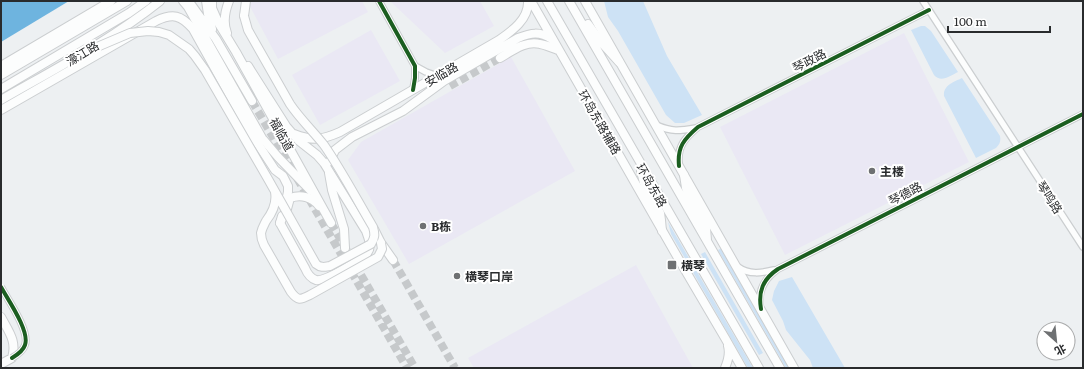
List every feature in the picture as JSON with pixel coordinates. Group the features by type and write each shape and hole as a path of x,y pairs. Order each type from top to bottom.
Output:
{"main road":[{"path":"1,66 111,1"},
{"path":"1,75 128,1"},
{"name":"濠江路","path":"1,89 129,13 146,1"},
{"name":"濠江路","path":"1,100 90,50 160,1"},
{"path":"183,1 262,138 278,157 315,194"},
{"path":"188,1 216,39 252,101"},
{"path":"206,1 208,14 216,39"},
{"path":"1,110 165,16 180,18 187,22 193,29 252,135 276,170 283,176 288,186 288,192 280,223 308,274 316,280 326,279 364,257 369,252 370,243 366,231 324,162 286,126 244,61 234,49 215,16 212,8 212,1"},
{"path":"229,1 226,9 225,24 234,49"},
{"path":"245,1 244,16 248,30 290,104 326,149 381,243 393,260"},
{"name":"环岛东路辅路","path":"529,1 742,368"},
{"name":"安临路","path":"292,133 304,137 322,139 340,132 499,40 521,22 529,1"},
{"name":"环岛东路","path":"546,1 759,368"},
{"path":"570,1 581,12 592,30 619,62"},
{"name":"环岛东路","path":"570,1 780,368"},
{"path":"585,1 794,368"},
{"path":"90,50 130,33 148,31 169,35 189,49 205,70 316,264 320,267 330,266 371,244 375,235 373,228"},
{"name":"安临路","path":"346,248 344,229 329,177 329,163 335,150 352,137 403,111 444,81 518,38 539,33 552,39"},
{"path":"500,58 524,45 532,43 540,43 558,50"},
{"name":"福临道","path":"234,49 331,223 318,204 304,196 290,198 287,209 280,223"},
{"path":"638,160 645,187 660,213 662,220 662,231"},
{"path":"684,175 686,188 689,195 705,223 708,243"},
{"path":"275,191 275,205 262,228 262,239 291,292 298,299 302,299 310,295 378,257 382,249 381,243"},
{"path":"1,317 12,336 14,343 12,358 1,364"},
{"path":"725,338 729,349 725,368"}],"street":[{"path":"379,1 415,66 416,78 413,90"},
{"path":"923,1 1018,147"},
{"name":"琴政路","path":"698,127 929,10"},
{"path":"415,66 438,76"},
{"name":"琴德路","path":"761,309 760,296 762,287 767,278 778,269 1083,114"},
{"path":"656,125 672,131 698,127"},
{"path":"679,166 678,157 681,147 687,137 698,127"},
{"name":"琴鸣路","path":"1018,147 1083,247"},
{"name":"琴德路","path":"736,266 742,270 756,273 778,269"},
{"path":"1,287 22,324 26,335 25,346 12,358"}],"shaded area":[{"path":"247,1 362,1 368,12 278,59"},
{"path":"390,1 480,1 494,26 445,53"},
{"path":"604,1 643,1 667,56 702,115 684,123 675,123 666,115 618,31 608,17"},
{"path":"925,26 931,31 958,72 943,79 934,75 911,30"},
{"path":"371,30 400,81 320,125 292,75"},
{"path":"904,33 969,162 785,255 720,127"},
{"path":"511,57 575,171 409,264 348,160 361,142"},
{"path":"962,78 1000,136 1000,142 996,148 976,158 944,96 945,89 947,87"},
{"path":"668,222 753,368 748,368 671,234"},
{"path":"722,248 791,368 786,368 718,250"},
{"path":"705,252 763,353 759,355 701,254"},
{"path":"636,265 693,368 474,368 468,358"},
{"path":"792,277 845,368 813,368 810,360 786,330 772,300 774,291 779,281"}],"water":[{"path":"1,1 69,1 1,42"}],"tunnel":[{"path":"450,86 500,58"},
{"path":"252,101 291,168"},
{"path":"297,178 407,368"},
{"path":"331,223 415,368"},
{"path":"393,260 455,368"}],"cycle path":[{"path":"379,1 415,66 413,90"},
{"path":"679,166 680,148 689,135 698,127 929,10"},
{"path":"761,309 760,297 765,281 778,269 1083,114"},
{"path":"1,287 13,307 26,339 23,349 12,358"}],"place":[{"name":"主楼","path":"872,171"},
{"name":"B栋","path":"423,226"},
{"name":"横琴","path":"672,265"},
{"name":"横琴口岸","path":"457,276"}]}
